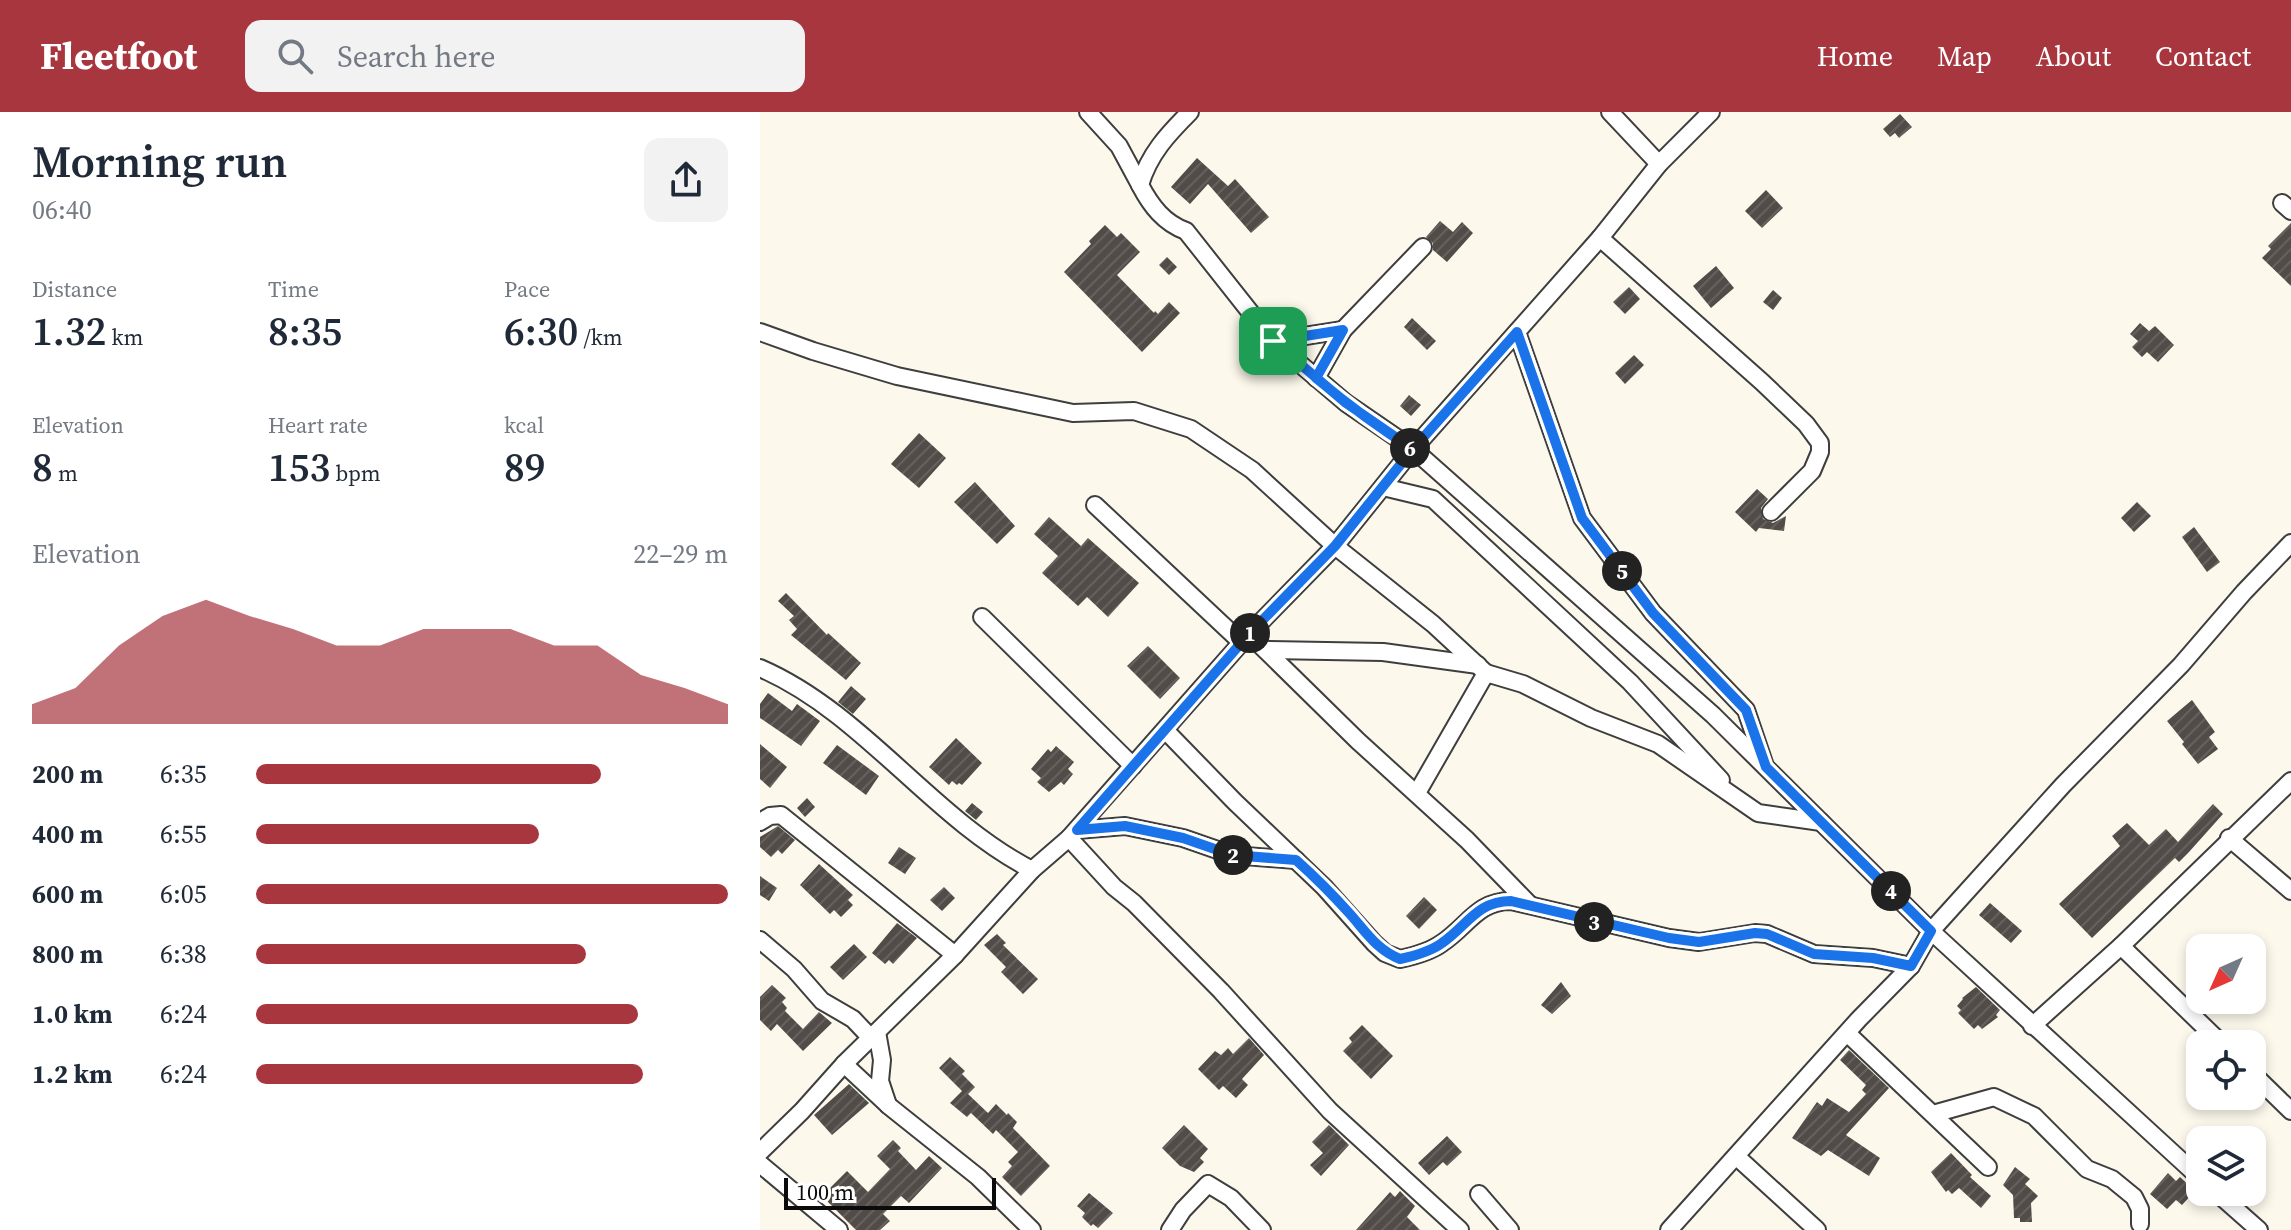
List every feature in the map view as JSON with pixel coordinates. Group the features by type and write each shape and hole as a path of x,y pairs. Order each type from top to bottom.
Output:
{"street":[{"path":"1088,112 1119,146 1150,203 1173,226 1186,231 1273,341 1346,403 1413,449 1713,715 1931,931 2186,1165"},
{"path":"1140,185 1146,165 1157,147 1190,112"},
{"path":"1610,112 1659,164"},
{"path":"760,1152 955,955 1032,870 1073,834 1246,638 1335,546 1413,449 1600,238 1659,164 1711,112"},
{"path":"1600,238 1762,382 1806,424 1820,443 1820,452 1812,471 1771,512"},
{"path":"1316,378 1343,330 1423,247"},
{"path":"1273,341 1343,330"},
{"path":"760,332 897,376 1073,413 1134,411 1191,429 1252,470 1335,546 1433,624 1482,669"},
{"path":"1517,332 1582,518 1653,613 1746,710 1766,767"},
{"path":"1383,487 1433,499 1630,682 1741,802"},
{"path":"1095,505 1246,638 1268,650 1358,741 1467,840 1530,906"},
{"path":"1669,1230 1859,1019 1911,966 1931,931 2063,785 2181,665 2291,543"},
{"path":"982,617 1133,766"},
{"path":"1268,650 1383,652 1482,669 1658,744 1758,813 1821,822"},
{"path":"760,668 791,681 852,728 976,834 1032,870"},
{"path":"1417,793 1482,669"},
{"path":"1165,730 1350,914 1374,943 1385,953 1400,959 1441,944 1495,901 1511,901 1669,938 1699,942 1767,934 1814,954 1873,958 1911,966"},
{"path":"2032,1026 2213,859 2229,838 2291,781"},
{"path":"760,822 770,816 781,815 955,955"},
{"path":"1073,834 1125,826 1183,838 1232,855 1296,860"},
{"path":"1073,834 1114,887 1134,903 1221,991 1330,1111 1460,1230"},
{"path":"2229,838 2291,891"},
{"path":"760,940 794,969 822,1001 874,1035 882,1060 880,1081 889,1106"},
{"path":"2121,946 2208,1030"},
{"path":"1848,1034 1988,1167"},
{"path":"844,1064 889,1106 978,1177 1032,1230"},
{"path":"2266,1087 2291,1111"},
{"path":"1933,1114 1994,1097 2034,1116 2087,1169 2112,1179 2134,1197 2140,1209 2140,1224"},
{"path":"1737,1157 1817,1230"},
{"path":"760,1164 839,1230"},
{"path":"1170,1230 1183,1210 1208,1184 1231,1198 1262,1230"},
{"path":"1479,1194 1510,1230"},
{"path":"2232,1206 2259,1230"}],"building":[{"path":"1900,114 1912,127 1899,138 1895,133 1890,137 1883,129"},
{"path":"1197,158 1228,186 1235,179 1269,217 1251,233 1208,184 1190,204 1171,187"},
{"path":"1766,190 1783,208 1762,228 1745,211"},
{"path":"1440,221 1453,232 1462,222 1473,233 1447,262 1433,250 1433,243 1426,237"},
{"path":"2291,223 2291,286 2262,258 2271,249 2268,246"},
{"path":"1105,225 1117,237 1121,233 1140,252 1117,275 1154,313 1158,314 1169,302 1180,313 1142,352 1064,272"},
{"path":"1167,257 1177,267 1169,275 1159,265"},
{"path":"1716,266 1734,288 1711,308 1693,286"},
{"path":"1629,287 1640,299 1625,314 1613,302"},
{"path":"1773,290 1782,298 1773,310 1763,302"},
{"path":"1412,318 1436,341 1427,350 1404,327"},
{"path":"2140,323 2149,331 2155,326 2174,345 2158,362 2147,352 2142,357 2132,347 2138,341 2130,334"},
{"path":"1634,355 1644,365 1625,384 1615,373"},
{"path":"1409,395 1421,405 1411,416 1400,406"},
{"path":"919,433 946,458 919,488 891,464"},
{"path":"975,482 1015,526 997,544 954,502"},
{"path":"1757,489 1768,499 1761,508 1763,519 1773,523 1786,516 1784,531 1759,528 1756,532 1735,512"},
{"path":"2137,502 2151,516 2134,532 2121,518"},
{"path":"1049,517 1081,546 1088,538 1139,583 1108,617 1087,597 1078,606 1042,573 1058,556 1034,534"},
{"path":"2194,527 2220,562 2207,572 2182,537"},
{"path":"786,593 827,635 861,663 846,680 791,635 797,629 789,620 794,616 778,601"},
{"path":"1148,646 1180,678 1160,699 1127,666"},
{"path":"851,686 866,699 853,714 838,702"},
{"path":"768,693 792,711 797,704 820,721 801,746 760,718 760,704"},
{"path":"2192,700 2215,732 2209,737 2218,749 2198,764 2167,721"},
{"path":"956,738 982,763 962,785 952,781 949,785 929,767"},
{"path":"760,744 787,767 770,788 760,779"},
{"path":"837,745 879,776 866,795 823,763"},
{"path":"1056,746 1074,762 1068,769 1073,774 1064,785 1061,782 1049,792 1037,782 1041,778 1031,769 1048,749 1051,752"},
{"path":"807,798 815,807 805,817 797,808"},
{"path":"972,803 983,812 976,820 965,811"},
{"path":"2213,804 2223,814 2189,852 2179,862 2175,858 2092,938 2059,904 2120,846 2112,836 2127,823 2149,845 2166,829 2178,842"},
{"path":"778,826 795,840 782,854 778,850 771,857 760,847 760,837"},
{"path":"899,847 916,858 905,874 888,863"},
{"path":"819,864 853,895 848,900 853,905 841,917 834,910 830,914 800,885"},
{"path":"760,876 777,888 769,901 760,895"},
{"path":"944,887 955,898 942,911 930,900"},
{"path":"1424,897 1437,910 1419,929 1406,916"},
{"path":"1990,903 2022,931 2011,943 1979,915"},
{"path":"897,923 917,938 893,964 889,960 885,964 872,953"},
{"path":"997,934 1006,943 1003,945 1038,979 1023,994 1001,972 1006,967 984,945"},
{"path":"854,944 867,957 843,980 830,967"},
{"path":"1561,982 1571,996 1552,1014 1541,1005"},
{"path":"772,985 786,998 782,1002 787,1008 785,1011 803,1029 819,1012 832,1023 803,1051 777,1024 771,1031 760,1020 760,997"},
{"path":"1976,987 2000,1010 1996,1015 1998,1017 1982,1029 1978,1025 1974,1029 1958,1013 1961,1010 1957,1006"},
{"path":"1362,1025 1393,1056 1371,1079 1343,1051 1352,1042 1349,1038"},
{"path":"1249,1038 1264,1055 1242,1079 1248,1085 1236,1098 1223,1086 1219,1090 1198,1069 1215,1051 1221,1055 1228,1048 1233,1054"},
{"path":"1849,1050 1889,1088 1846,1135 1880,1158 1869,1176 1828,1150 1821,1156 1792,1138 1817,1102 1822,1106 1827,1098 1849,1112 1866,1094 1862,1090 1866,1085 1840,1060"},
{"path":"950,1057 965,1071 962,1074 975,1087 968,1094 988,1113 996,1104 1008,1113 1017,1122 1013,1128 1050,1166 1021,1196 1002,1177 1012,1166 1008,1162 1018,1152 996,1130 993,1134 971,1113 967,1117 950,1103 962,1091 939,1068"},
{"path":"849,1084 869,1103 832,1135 814,1115"},
{"path":"1184,1125 1208,1149 1200,1158 1204,1162 1194,1172 1180,1166 1162,1148"},
{"path":"1329,1125 1349,1145 1321,1176 1310,1165 1323,1153 1312,1142"},
{"path":"1447,1136 1462,1152 1447,1166 1443,1162 1429,1175 1418,1163"},
{"path":"893,1140 901,1148 898,1151 916,1170 929,1156 942,1168 909,1203 901,1196 883,1214 890,1221 880,1230 856,1230 822,1196 847,1171 868,1192 890,1169 877,1156"},
{"path":"1951,1153 1972,1175 1970,1177 1991,1196 1981,1208 1959,1188 1952,1194 1948,1190 1946,1192 1931,1172"},
{"path":"2015,1167 2030,1179 2025,1184 2038,1196 2031,1203 2032,1222 2020,1222 2020,1218 2014,1218 2013,1195 2003,1185"},
{"path":"2168,1173 2176,1181 2180,1177 2186,1183 2186,1201 2182,1205 2176,1200 2167,1209 2150,1194"},
{"path":"1400,1191 1415,1206 1407,1217 1420,1230 1356,1230 1390,1192 1395,1197"},
{"path":"1089,1193 1113,1213 1098,1228 1082,1217 1085,1213 1077,1206"}],"route":[{"path":"1273,341 1343,330 1331,355 1316,378 1346,403 1391,436 1413,449 1517,332 1582,518 1653,613 1746,710 1766,767 1931,931 1911,966 1873,958 1814,954 1767,934 1699,942 1669,938 1511,901 1495,901 1441,944 1400,959 1385,953 1374,943 1296,860 1232,855 1183,838 1125,826 1077,830 1249,634 1335,546 1413,449 1346,403 1273,341"}]}
